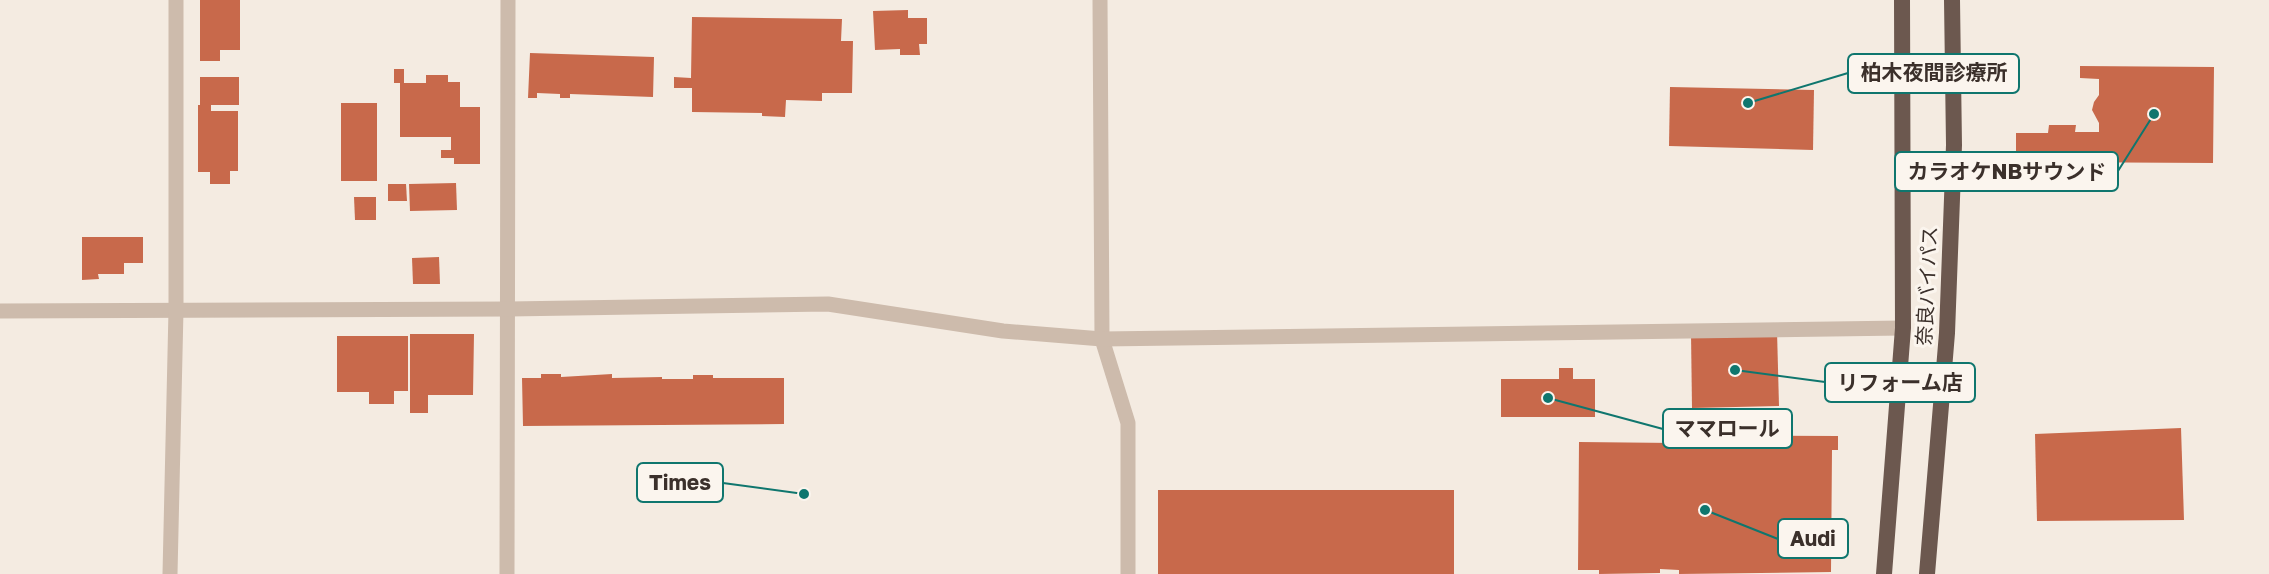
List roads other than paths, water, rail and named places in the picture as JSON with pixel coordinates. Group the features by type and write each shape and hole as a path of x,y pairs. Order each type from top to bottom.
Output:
{"highway":[{"name":"奈良バイパス","path":"1884,574 1903,328 1902,0"},
{"name":"奈良バイパス","path":"1927,574 1947,333 1954,145 1952,0"}],"street":[{"path":"170,574 176,310 176,0"},
{"path":"507,574 508,0"},
{"path":"1100,0 1102,339 1128,423 1128,574"},
{"path":"0,311 509,309 828,304 1003,331 1102,339 1903,328"}],"place":[{"name":"柏木夜間診療所","path":"1748,103"},
{"name":"カラオケNBサウンド","path":"2154,114"},
{"name":"リフォーム店","path":"1735,370"},
{"name":"ママロール","path":"1548,398"},
{"name":"Times","path":"804,494"},
{"name":"Audi","path":"1705,510"}]}
